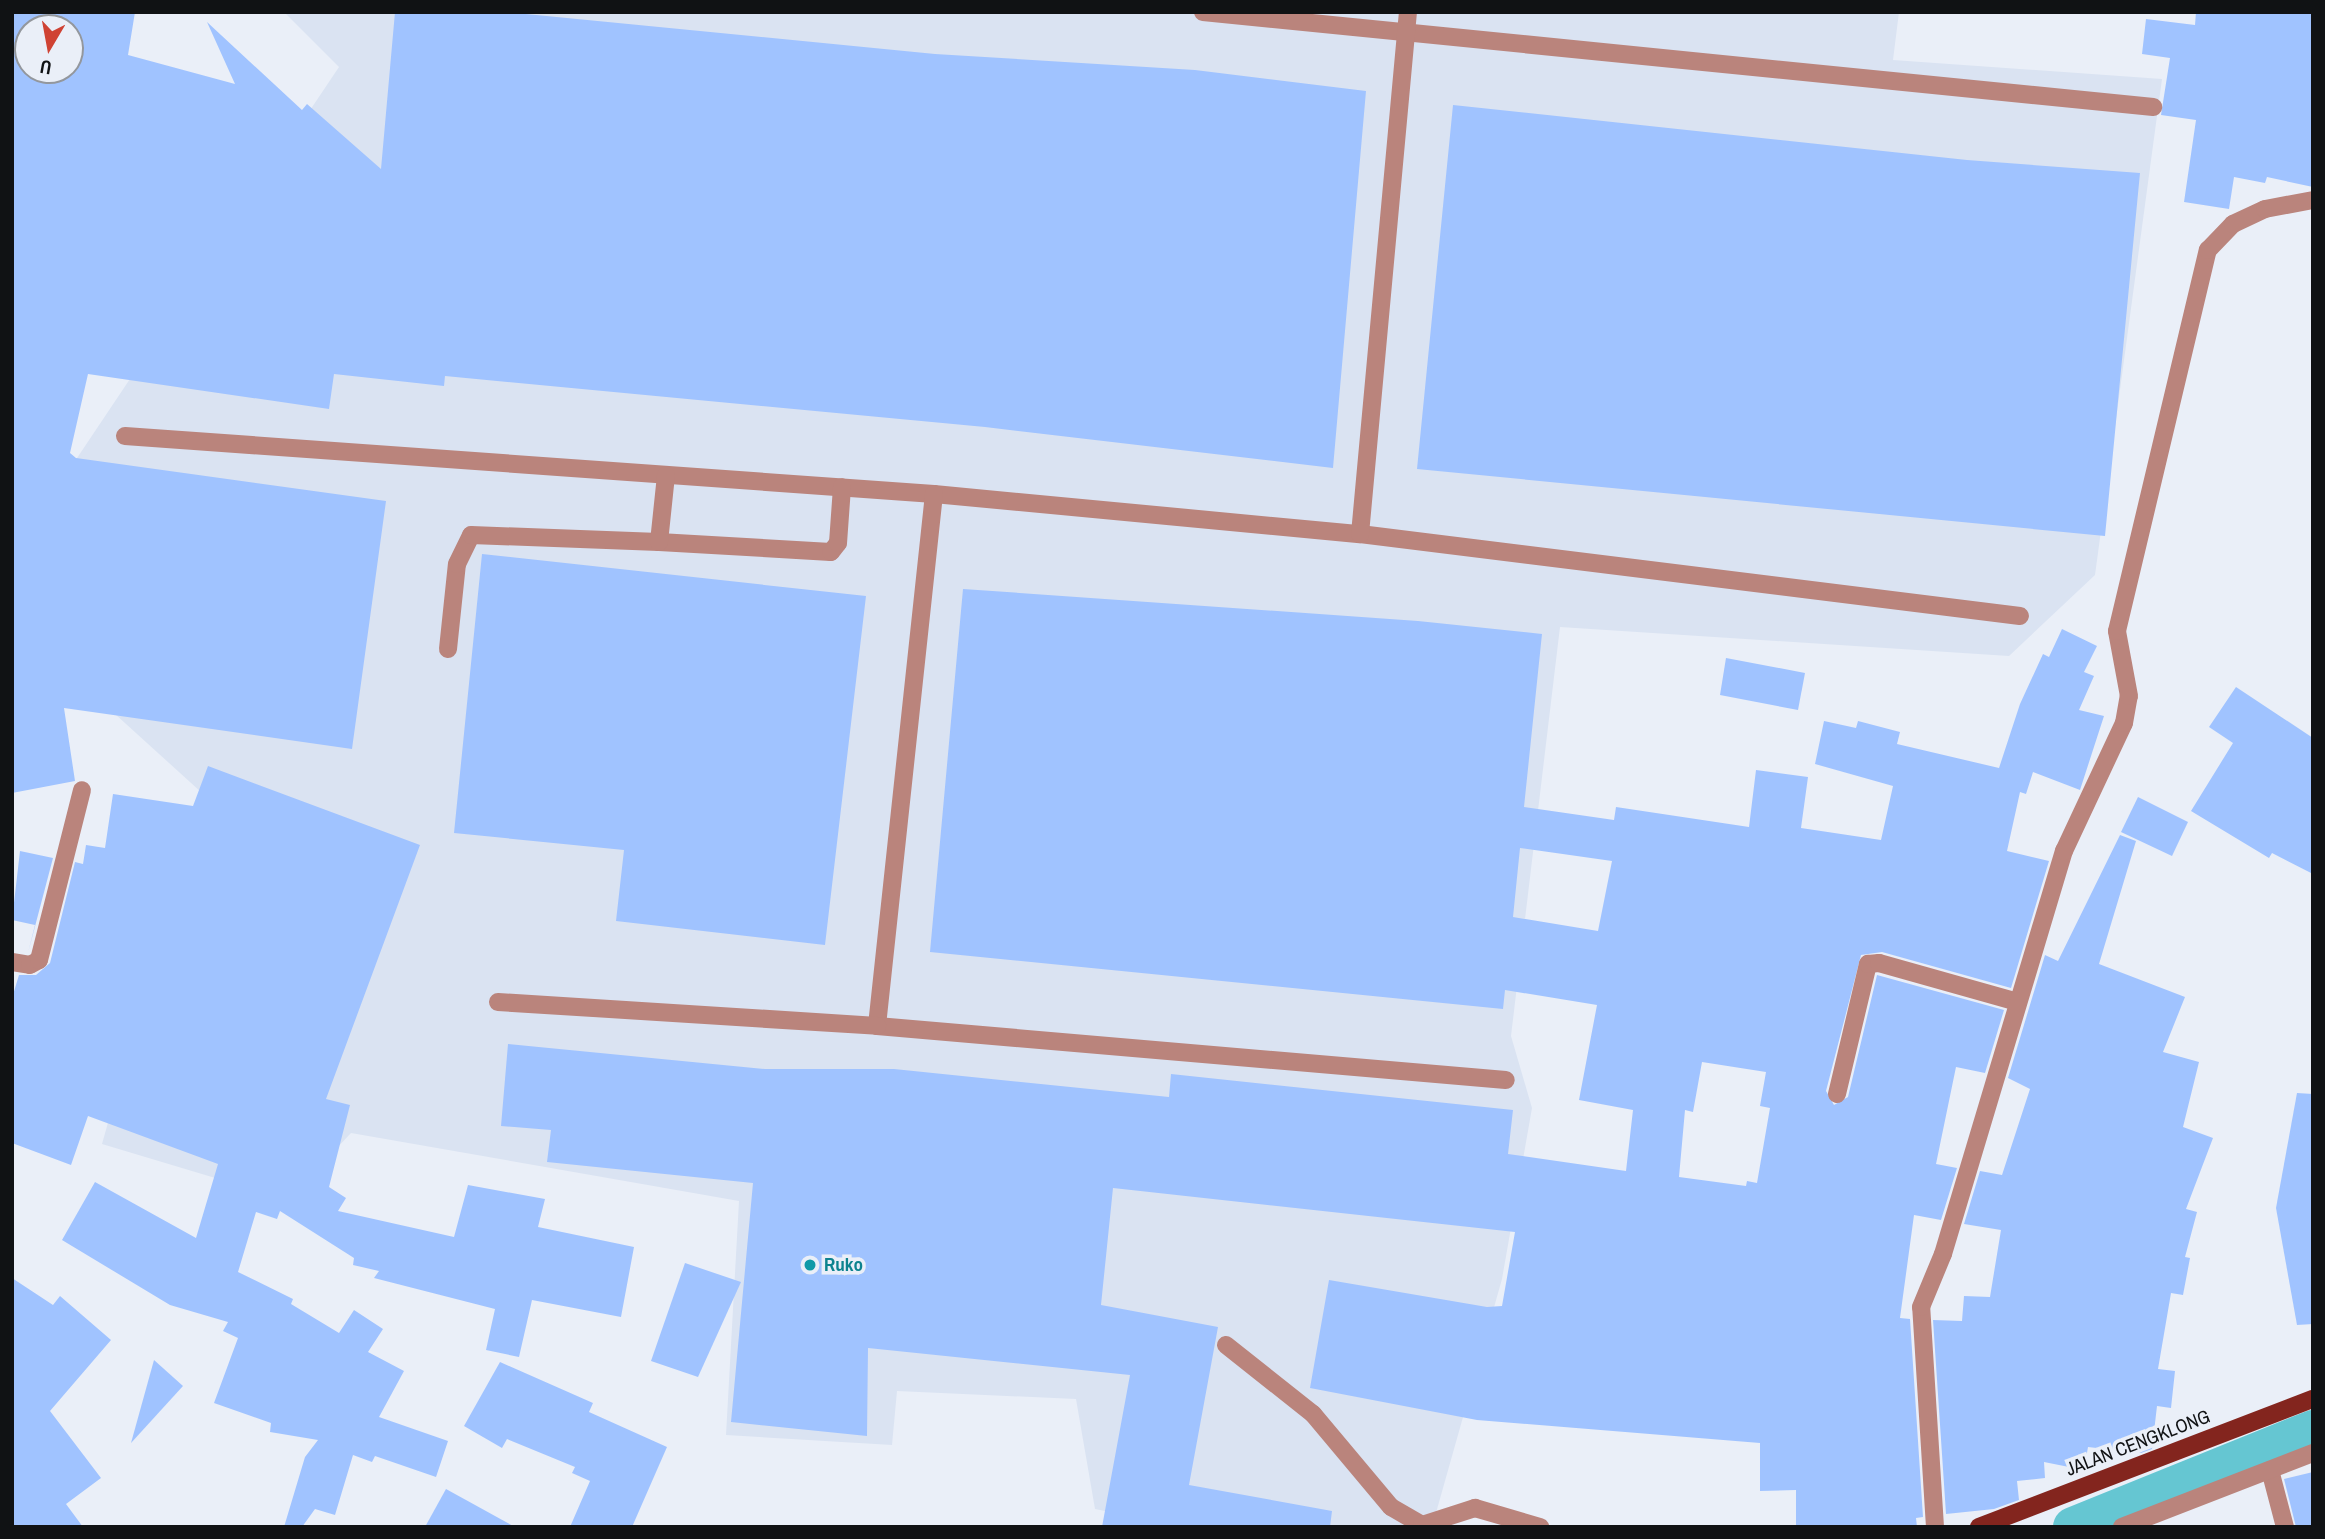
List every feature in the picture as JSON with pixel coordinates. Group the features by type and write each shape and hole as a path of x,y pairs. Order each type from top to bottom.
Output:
{"main road":[{"name":"JALAN CENGKLONG","path":"1979,1527 2313,1399"}],"street":[{"path":"1203,12 2153,107"},
{"path":"1360,534 1408,12"},
{"path":"1935,1527 1921,1307 1943,1254 2064,851 2124,723 2129,696 2118,643 2120,617 2207,250 2232,224 2265,209 2313,200"},
{"path":"125,436 934,494 1360,534 2020,616"},
{"path":"659,542 666,475"},
{"path":"448,649 457,564 471,535 831,552 838,543 842,487"},
{"path":"877,1026 934,494"},
{"path":"12,962 30,965 39,960 82,790"},
{"path":"1837,1094 1868,964 1879,963 2018,1002"},
{"path":"498,1002 877,1026 1506,1080"},
{"path":"1226,1345 1313,1413 1391,1507 1422,1526 1475,1508 1540,1527"},
{"path":"2122,1527 2313,1454"},
{"path":"2270,1470 2285,1527"}],"shaded area":[{"path":"284,12 1899,12 1893,60 2162,79 2095,575 2009,656 1560,627 1511,1036 1532,1108 1502,1279 1432,1527 1183,1527 1095,1509 1076,1399 897,1391 892,1445 726,1435 739,1201 351,1133 288,1200 102,1144 201,792 61,665 73,464 339,67"}],"building":[{"path":"12,12 135,12 128,55 235,84 207,22 302,110 307,104 381,169 395,12 505,12 935,54 1195,70 1366,91 1333,468 985,427 445,376 444,386 334,374 329,409 88,374 70,453 76,458 386,501 352,749 64,708 75,781 12,793"},
{"path":"2196,12 2313,12 2313,187 2267,177 2265,183 2234,177 2229,209 2184,202 2196,120 2161,115 2170,58 2142,54 2146,19 2195,25"},
{"path":"1453,105 1967,160 2140,173 2105,536 1417,469"},
{"path":"482,554 866,596 825,945 616,921 624,850 454,833"},
{"path":"963,589 1418,621 1542,634 1524,807 1614,820 1616,807 1749,827 1756,770 1808,777 1801,828 1881,840 1893,786 1815,764 1824,721 1856,728 1858,721 1900,732 1897,744 1999,768 2020,704 2043,654 2049,657 2062,629 2097,646 2084,672 2094,676 2079,710 2104,716 2080,790 2033,772 2026,794 2020,792 2007,851 2049,861 2011,988 1882,952 1861,955 1826,1091 1834,1105 1848,1097 1877,975 2004,1010 1985,1073 1956,1067 1936,1164 1957,1168 1941,1220 1914,1215 1900,1318 1910,1319 1923,1517 1916,1518 1917,1527 1796,1527 1796,1490 1760,1491 1760,1443 1477,1420 1310,1388 1329,1280 1487,1307 1502,1306 1515,1232 1113,1188 1101,1305 1218,1327 1189,1485 1332,1511 1330,1527 1102,1527 1130,1375 868,1348 867,1436 731,1422 753,1183 547,1162 551,1130 501,1126 508,1044 765,1069 894,1069 1169,1097 1171,1074 1513,1110 1508,1154 1626,1171 1633,1110 1579,1100 1597,1005 1505,990 1503,1009 930,952","holes":["1520,848 1612,861 1598,931 1513,917","1702,1062 1766,1072 1760,1106 1770,1108 1757,1183 1747,1181 1746,1186 1679,1177 1685,1110 1693,1112"]},
{"path":"1726,658 1805,673 1798,710 1720,695"},
{"path":"2236,687 2313,738 2313,874 2272,853 2269,858 2191,811 2233,743 2209,727"},
{"path":"208,766 420,845 326,1099 350,1105 329,1187 346,1198 338,1211 454,1237 468,1185 545,1199 538,1227 634,1247 621,1317 532,1300 519,1357 486,1350 495,1309 374,1278 379,1271 353,1265 354,1258 280,1211 277,1219 256,1212 238,1272 293,1299 291,1304 339,1333 354,1310 383,1329 368,1352 404,1371 379,1417 448,1441 436,1477 375,1456 372,1462 353,1455 335,1515 315,1509 302,1527 284,1527 305,1457 318,1440 270,1432 271,1423 214,1403 238,1338 223,1331 228,1322 170,1305 62,1240 95,1182 196,1238 218,1164 88,1116 71,1165 12,1143 12,998 19,975 36,975 50,963 75,862 83,864 86,845 105,848 113,794 193,806"},
{"path":"2138,797 2188,822 2172,856 2121,832"},
{"path":"2120,835 2136,841 2099,964 2185,997 2163,1052 2199,1062 2183,1127 2213,1138 2186,1209 2197,1212 2185,1257 2190,1258 2183,1295 2171,1293 2158,1369 2175,1371 2171,1408 2157,1406 2152,1449 2141,1453 2088,1447 2084,1470 2044,1462 2045,1478 2017,1481 2019,1500 1994,1509 1946,1514 1933,1320 1962,1321 1964,1296 1990,1297 2001,1230 1964,1224 1980,1171 2002,1175 2030,1089 2008,1078 2045,955 2058,961"},
{"path":"20,851 53,858 28,953 35,925 12,920"},
{"path":"2297,1093 2313,1094 2313,1324 2297,1325 2276,1208"},
{"path":"685,1263 741,1282 698,1377 651,1361"},
{"path":"12,1278 53,1305 60,1296 111,1340 50,1411 101,1478 66,1504 83,1527 12,1527"},
{"path":"154,1360 183,1386 131,1443"},
{"path":"500,1362 593,1403 589,1412 667,1447 632,1527 570,1527 590,1481 572,1473 575,1467 507,1439 502,1448 464,1426"},
{"path":"2313,1472 2313,1527 2296,1527 2284,1479"},
{"path":"446,1489 515,1527 425,1527"}],"waterway":[{"path":"2073,1527 2313,1430"}],"place":[{"name":"Ruko","path":"810,1265"}]}
